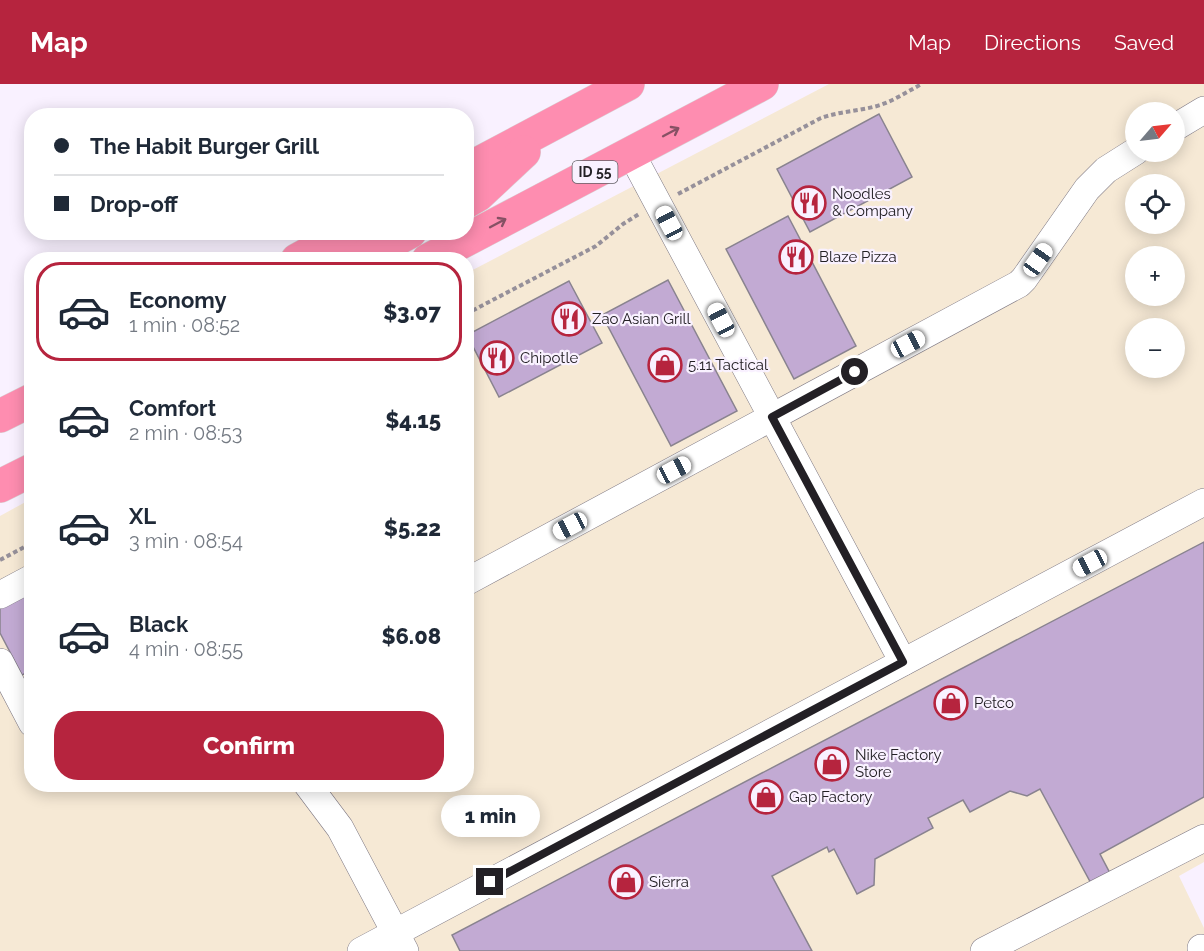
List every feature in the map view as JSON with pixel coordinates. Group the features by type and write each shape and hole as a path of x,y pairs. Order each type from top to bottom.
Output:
{"highway":[{"path":"474,166 628,84"},
{"name":"ID 55","path":"474,236 762,84"},
{"path":"474,197 558,121"},
{"path":"312,252 333,240"},
{"path":"373,252 395,240"},
{"name":"ID 55","path":"443,252 466,240"},
{"path":"0,416 24,404"},
{"path":"0,486 24,474"}],"street":[{"path":"1185,121 1204,110"},
{"path":"631,153 903,662"},
{"path":"474,578 1019,284 1087,189 1106,170 1125,158"},
{"path":"361,951 400,942 903,662 1204,502"},
{"path":"0,594 24,582"},
{"path":"0,662 24,708"},
{"path":"313,792 340,828 400,942"},
{"path":"334,792 340,828"},
{"path":"984,951 1204,838"}],"path":[{"path":"474,310 596,246 623,224 821,118 889,102 922,84"},
{"path":"0,560 24,547"}],"shaded area":[{"path":"829,84 1204,84 1204,862 1179,876 1204,928 1204,951 0,951 0,516 24,503 24,792 474,792 474,269"}],"building":[{"path":"879,114 912,177 810,232 777,169"},
{"path":"788,216 856,346 794,379 726,249"},
{"path":"668,280 737,411 671,446 602,315"},
{"path":"569,281 602,343 499,397 474,349 474,331"},
{"path":"1204,542 1204,797 1100,854 1112,877 1093,887 1040,789 1027,796 1010,791 970,812 963,800 928,818 933,828 875,859 874,885 857,894 834,849 829,852 827,847 772,876 812,951 460,951 452,935"},
{"path":"24,595 24,674 22,675 0,633 0,607"}],"place":[{"name":"Noodles & Company","path":"809,203"},
{"name":"Blaze Pizza","path":"796,257"},
{"name":"Zao Asian Grill","path":"569,319"},
{"name":"Chipotle","path":"497,358"},
{"name":"5.11 Tactical","path":"665,365"},
{"name":"Petco","path":"951,703"},
{"name":"Nike Factory Store","path":"832,764"},
{"name":"Gap Factory","path":"766,797"},
{"name":"Sierra","path":"626,882"}],"route":[{"path":"490,882 903,662 772,417 855,372"}]}
